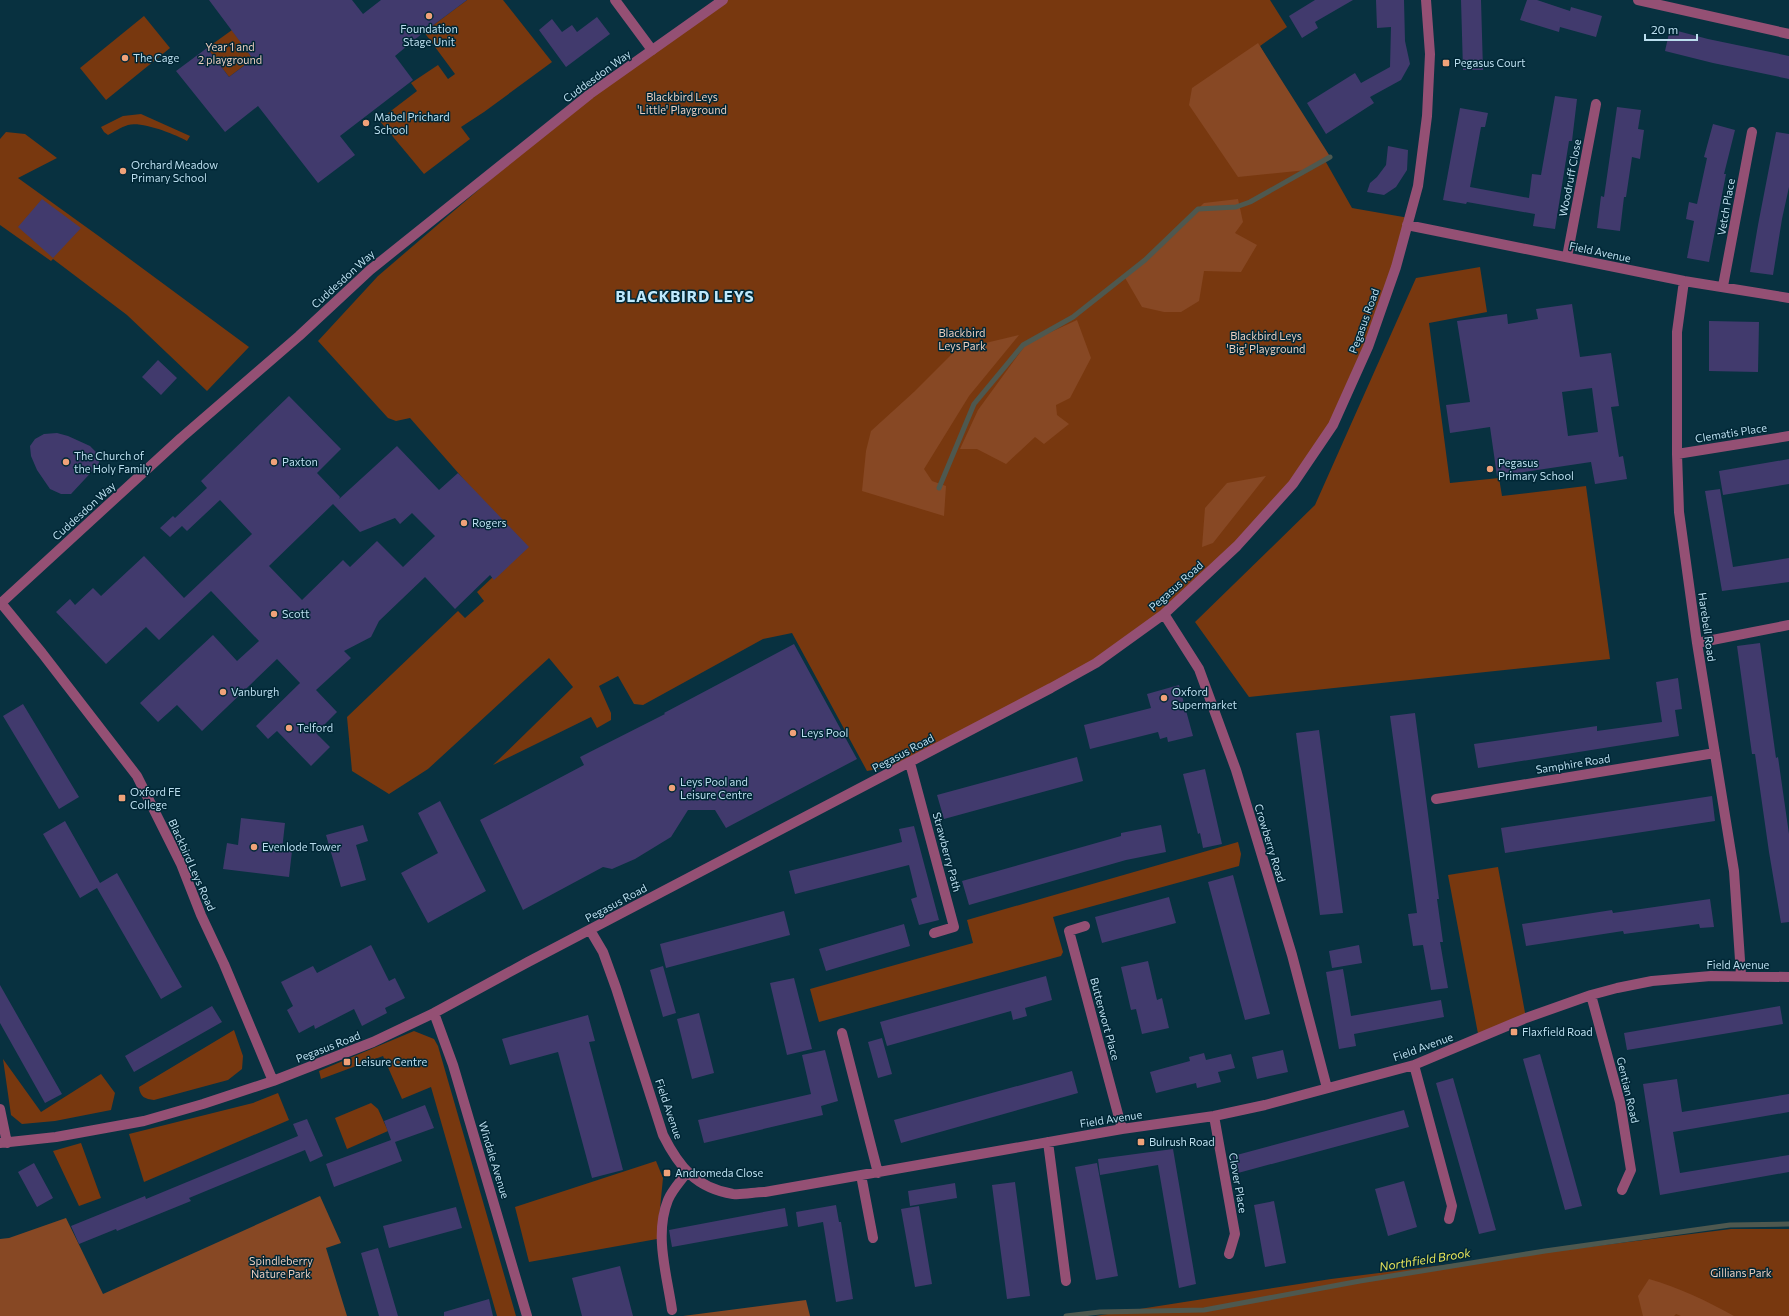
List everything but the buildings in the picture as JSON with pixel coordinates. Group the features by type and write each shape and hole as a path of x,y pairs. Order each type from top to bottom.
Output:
{"street":[{"path":"616,0 652,50"},
{"name":"Cuddesdon Way","path":"1,602 181,438 298,336 370,270 590,94 723,0"},
{"name":"Pegasus Road","path":"3,1143 56,1137 144,1121 203,1104 273,1081 373,1042 434,1013 910,763 1096,663 1164,614 1238,546 1293,484 1333,425 1368,347 1396,267 1418,186 1428,116 1430,54 1426,0"},
{"path":"1638,0 1663,2 1789,34"},
{"name":"Woodruff Close","path":"1567,257 1596,104"},
{"name":"Vetch Place","path":"1724,286 1752,132"},
{"name":"Field Avenue","path":"1407,225 1684,281 1724,286 1789,298"},
{"name":"Harebell Road","path":"1684,281 1677,332 1676,454 1679,512 1697,643 1734,871 1741,975"},
{"name":"Clematis Place","path":"1676,454 1789,436"},
{"name":"Blackbird Leys Road","path":"1,602 137,776 181,864 201,915 273,1081"},
{"name":"Crowberry Road","path":"1164,614 1198,669 1236,770 1292,955 1326,1088"},
{"path":"1697,643 1789,625"},
{"name":"Samphire Road","path":"1436,799 1715,753"},
{"name":"Strawberry Path","path":"910,763 954,927 934,933"},
{"name":"Butterwort Place","path":"1085,926 1069,931 1122,1129"},
{"name":"Field Avenue","path":"590,930 602,952 616,988 663,1135 672,1154 687,1172 706,1187 734,1194 765,1192 1122,1129 1214,1116 1414,1065 1526,1018 1591,995 1617,988 1666,979 1711,976 1741,975 1789,977"},
{"name":"Gentian Road","path":"1591,995 1620,1102 1631,1170 1622,1190"},
{"name":"Windale Avenue","path":"434,1013 453,1065 527,1316"},
{"path":"842,1033 878,1173"},
{"path":"1414,1065 1452,1206 1449,1219"},
{"path":"0,1109 3,1143"},
{"name":"Clover Place","path":"1214,1116 1235,1234 1229,1254"},
{"path":"1048,1142 1066,1281"},
{"path":"672,1310 661,1241 662,1221 668,1199 687,1172"},
{"path":"861,1176 873,1238"}],"green space":[{"path":"467,0 503,0 552,62 461,127 470,139 424,174 379,120 417,91 411,83 438,65 448,79 455,74 424,32"},
{"name":"Blackbird Leys Park","path":"723,0 1270,0 1287,27 1260,46 1352,208 1409,218 1396,267 1333,425 1293,484 1164,614 1096,663 910,763 867,771 792,633 763,639 643,705 634,704 618,676 599,686 611,713 611,720 597,728 591,717 493,765 573,687 549,658 428,769 389,794 352,771 347,717 458,611 465,618 484,601 477,592 524,548 410,418 396,421 388,418 318,341 378,276 590,94"},
{"name":"The Cage","path":"144,16 170,48 106,100 80,68"},
{"name":"Year 1 and 2 playground","path":"232,30 253,59 229,77 207,48"},
{"path":"1258,43 1331,158 1307,170 1238,177 1189,105 1192,88"},
{"path":"141,114 190,136 187,141 149,126 134,124 120,128 108,135 101,127 123,116"},
{"path":"6,132 25,134 57,158 18,178 249,347 207,391 127,315 53,259 51,261 0,225 0,139"},
{"path":"1238,199 1243,222 1235,233 1257,245 1241,272 1204,271 1199,301 1181,312 1164,312 1142,307 1124,276 1145,260 1204,203"},
{"path":"1480,267 1487,312 1429,323 1450,483 1499,478 1502,496 1586,486 1610,659 1249,697 1195,622 1315,505 1416,278"},
{"path":"1077,320 1091,358 1070,398 1056,405 1057,415 1069,424 1044,444 1035,437 1006,464 977,449 960,449 978,410 1027,343"},
{"path":"1019,335 969,396 924,469 932,481 946,486 944,516 862,491 866,451 871,431 915,391 956,350"},
{"path":"1266,476 1213,543 1202,547 1205,508 1227,483"},
{"path":"1238,842 1241,854 1239,866 1053,917 1063,952 1061,956 819,1022 810,989 973,943 967,920"},
{"path":"1498,867 1526,1018 1479,1039 1448,875"},
{"path":"234,1030 243,1056 242,1069 228,1080 154,1100 148,1099 142,1095 139,1087"},
{"path":"414,1031 434,1039 438,1046 516,1316 497,1316 431,1087 402,1099 383,1056 321,1079 319,1071"},
{"path":"3,1059 41,1112 101,1074 115,1093 111,1110 55,1121 22,1124 11,1115"},
{"path":"278,1093 289,1120 144,1182 129,1134 253,1103"},
{"path":"371,1103 378,1109 388,1131 347,1149 335,1118"},
{"path":"81,1143 101,1198 79,1206 53,1151"},
{"path":"656,1161 663,1178 657,1239 529,1262 515,1207"},
{"name":"Spindleberry Nature Park","path":"320,1196 341,1243 326,1248 347,1316 0,1316 0,1239 9,1238 66,1218 103,1294"},
{"name":"Gillians Park","path":"1731,1229 1789,1229 1789,1316 1095,1316 1331,1279"},
{"path":"1649,1279 1672,1286 1693,1295 1734,1316 1681,1316 1676,1314 1674,1316 1643,1316 1638,1296"},
{"path":"806,1300 810,1316 683,1316"}],"waterway":[{"path":"939,488 974,404 1023,345 1073,317 1145,260 1198,209 1236,207 1250,202 1330,157"},
{"name":"Northfield Brook","path":"1066,1316 1100,1312 1204,1310 1360,1281 1545,1251 1730,1225 1789,1224"}],"place":[{"name":"Foundation Stage Unit","path":"429,16"},
{"name":"The Cage","path":"125,58"},
{"name":"Pegasus Court","path":"1446,63"},
{"name":"Mabel Prichard School","path":"366,123"},
{"name":"Orchard Meadow Primary School","path":"123,171"},
{"name":"The Church of the Holy Family","path":"66,462"},
{"name":"Paxton","path":"274,462"},
{"name":"Pegasus Primary School","path":"1490,469"},
{"name":"Rogers","path":"464,523"},
{"name":"Scott","path":"274,614"},
{"name":"Vanburgh","path":"223,692"},
{"name":"Oxford Supermarket","path":"1164,698"},
{"name":"Telford","path":"289,728"},
{"name":"Leys Pool","path":"793,733"},
{"name":"Leys Pool and Leisure Centre","path":"672,788"},
{"name":"Oxford FE College","path":"122,798"},
{"name":"Evenlode Tower","path":"254,847"},
{"name":"Flaxfield Road","path":"1514,1032"},
{"name":"Leisure Centre","path":"347,1062"},
{"name":"Bulrush Road","path":"1141,1142"},
{"name":"Andromeda Close","path":"667,1173"}],"district":[{"name":"BLACKBIRD LEYS","path":"685,297"}],"park label":[{"name":"Blackbird Leys 'Little' Playground","path":"682,103"},
{"name":"Blackbird Leys 'Big' Playground","path":"1266,342"}]}
